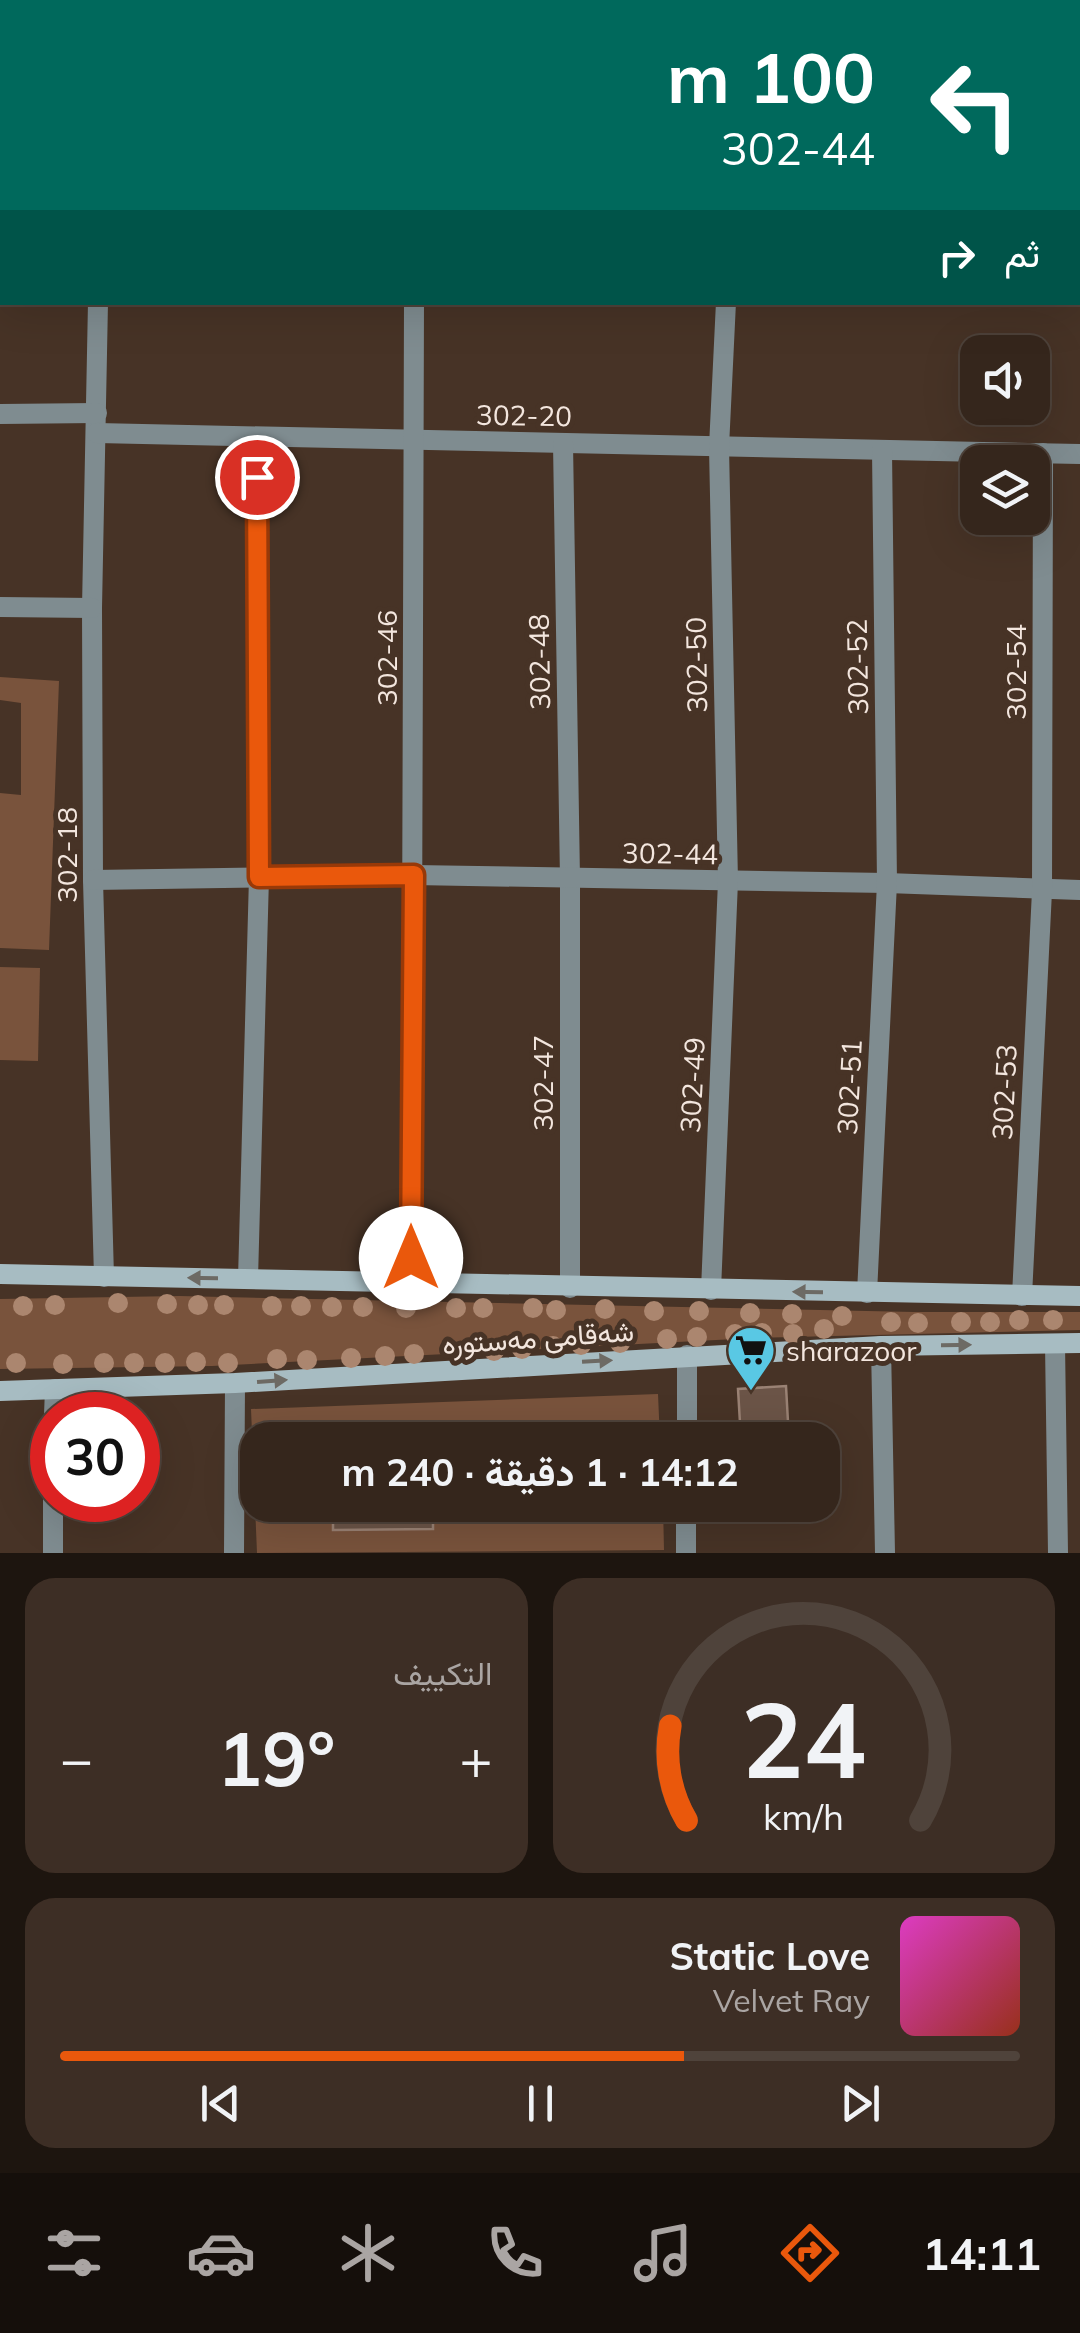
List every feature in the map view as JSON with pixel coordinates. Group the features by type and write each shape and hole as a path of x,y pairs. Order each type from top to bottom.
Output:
{"main road":[{"name":"شەقامی مەستورە","path":"0,1274 1080,1296"},
{"name":"شەقامی مەستورە","path":"0,1390 235,1383 881,1346 1080,1344"}],"street":[{"path":"97,423 98,305"},
{"name":"302-46","path":"412,1283 414,305"},
{"name":"302-50","path":"726,305 719,447 728,882"},
{"name":"302-20","path":"0,414 257,437 960,451"},
{"name":"302-18","path":"97,423 92,608 93,880 104,1278"},
{"path":"248,1279 259,877 257,437"},
{"name":"302-48","path":"563,443 570,879"},
{"name":"302-52","path":"882,450 887,883"},
{"name":"302-20","path":"1050,453 1080,454"},
{"name":"302-54","path":"1042,535 1042,891"},
{"path":"0,607 92,608"},
{"name":"302-44","path":"93,880 414,875 1080,890"},
{"name":"302-47","path":"570,879 570,1288"},
{"name":"302-49","path":"711,1290 728,882"},
{"name":"302-51","path":"867,1293 887,883"},
{"name":"302-53","path":"1022,1296 1042,891"},
{"path":"1055,1344 1058,1553"},
{"path":"881,1346 885,1553"},
{"path":"687,1355 687,1422"},
{"path":"234,1553 235,1383"},
{"path":"53,1522 53,1553"},
{"path":"686,1522 686,1553"}],"shaded area":[{"path":"0,677 59,681 49,950 0,948 0,793 21,795 21,703 0,700"},
{"path":"0,967 40,968 38,1061 0,1060"},
{"path":"179,1296 1080,1312 1080,1330 755,1338 212,1366 0,1369 0,1299"},
{"path":"658,1394 659,1422 252,1422 251,1409"},
{"path":"256,1522 663,1522 664,1550 257,1553"}],"building":[{"path":"786,1386 788,1422 740,1422 738,1389"},
{"path":"333,1522 433,1522 433,1529 333,1530"}],"place":[{"name":"sharazoor","path":"751,1392"}],"route":[{"path":"257,477 259,877 414,875 411,1258"}]}
